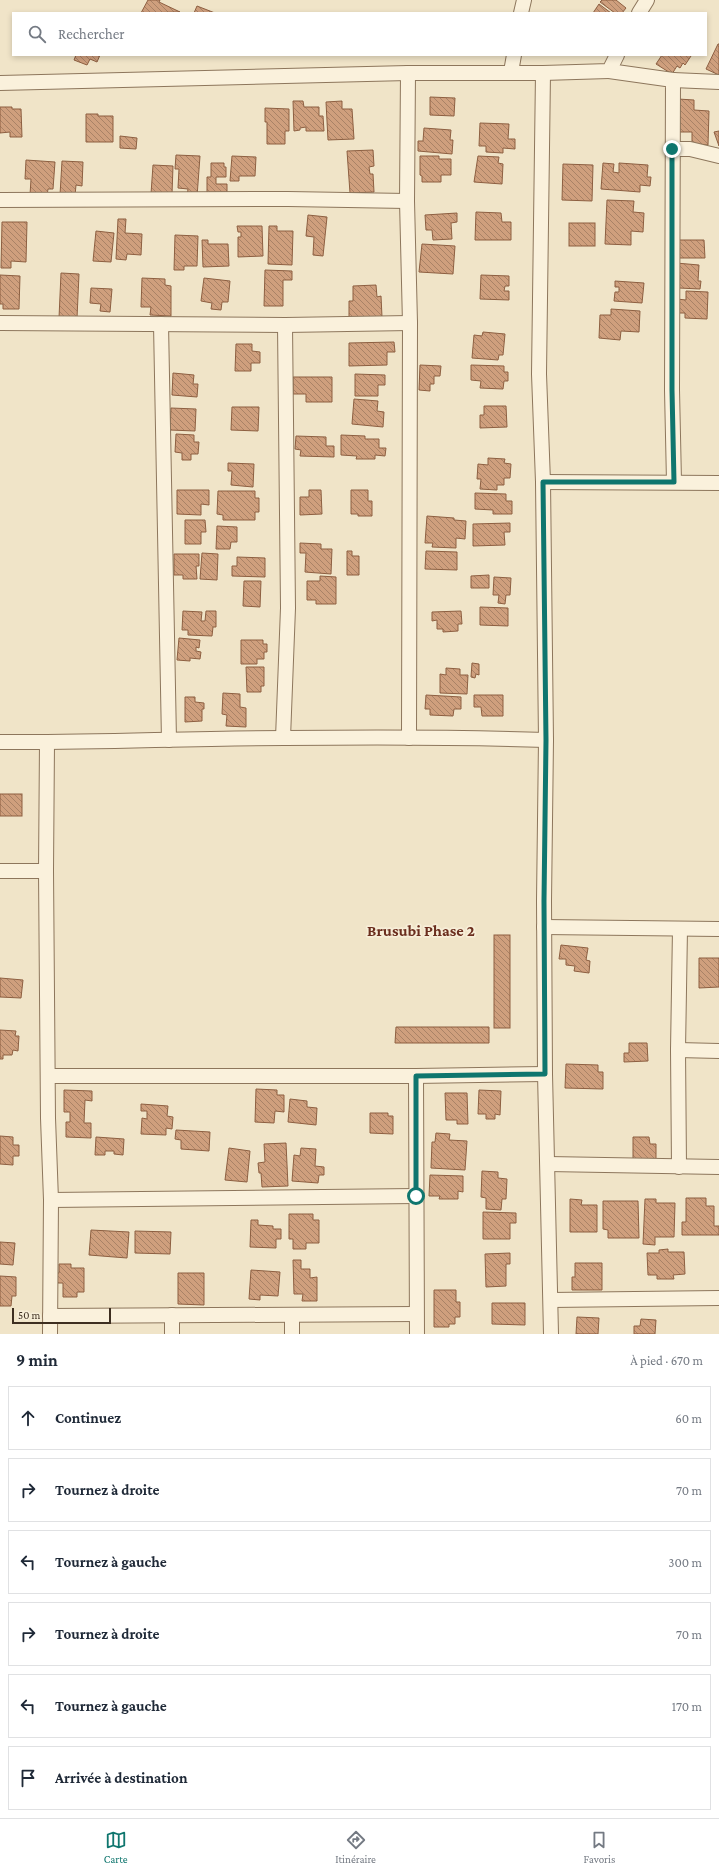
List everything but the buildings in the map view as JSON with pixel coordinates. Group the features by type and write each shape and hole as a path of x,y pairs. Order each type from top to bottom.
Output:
{"street":[{"path":"521,12 524,0"},
{"path":"641,12 647,0"},
{"path":"511,72 514,56"},
{"path":"609,71 616,56"},
{"path":"0,83 408,72 543,73 609,71 673,80 719,82"},
{"path":"408,72 410,323 409,738"},
{"path":"543,73 540,374 543,482 546,740 544,927 545,1074 551,1334"},
{"path":"673,80 672,390 674,482"},
{"path":"672,149 690,149 719,156"},
{"path":"0,200 288,199 408,201"},
{"path":"0,323 285,325 410,323"},
{"path":"161,324 168,740"},
{"path":"283,738 288,608 285,325"},
{"path":"543,482 719,483"},
{"path":"0,742 458,737 546,740"},
{"path":"47,742 46,871 51,1200 50,1334"},
{"path":"0,871 46,871"},
{"path":"544,927 719,929"},
{"path":"679,1167 678,1050 680,929"},
{"path":"678,1050 719,1051"},
{"path":"48,1076 416,1076 545,1074"},
{"path":"416,1076 417,1334"},
{"path":"548,1164 719,1167"},
{"path":"51,1200 416,1196"},
{"path":"550,1300 719,1298"},
{"path":"50,1316 416,1314"},
{"path":"172,1315 172,1334"},
{"path":"292,1315 292,1334"}],"district":[{"name":"Brusubi Phase 2","path":"421,930"}],"route":[{"path":"416,1196 416,1076 545,1074 544,901 546,740 543,482 674,482 672,390 672,149"}]}
